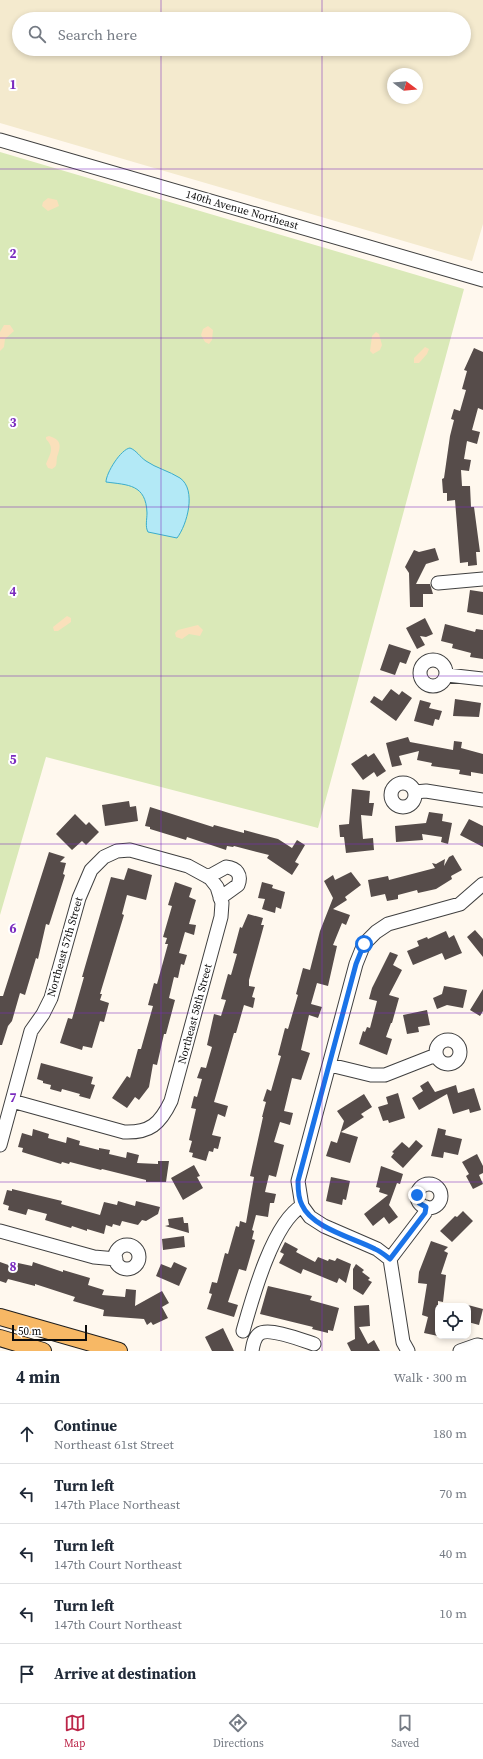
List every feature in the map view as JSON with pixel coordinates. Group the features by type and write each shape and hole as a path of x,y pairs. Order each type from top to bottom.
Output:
{"main road":[{"path":"0,1317 119,1351"},
{"path":"0,1338 43,1351"}],"street":[{"name":"140th Avenue Northeast","path":"0,140 483,280"},
{"path":"438,583 483,579"},
{"path":"447,675 483,679"},
{"path":"415,792 426,791 483,800"},
{"name":"Northeast 57th Street","path":"0,1144 31,1030 43,1014 51,998 79,898 91,870 104,857 117,851 130,850 188,866 208,877 219,893"},
{"path":"208,877 226,867 234,869 237,872 240,878 238,885 219,893"},
{"path":"408,1351 403,1342 390,1259 377,1249 324,1226 310,1217 302,1206 298,1181 356,964 364,944 376,932 388,924 460,904 483,884"},
{"name":"Northeast 58th Street","path":"12,1101 124,1132 138,1133 154,1125 164,1116 171,1101 221,917 222,903 219,893"},
{"path":"330,1065 371,1075 385,1075 436,1055"},
{"path":"243,1331 258,1278 266,1260 289,1217 295,1210 302,1206"},
{"path":"390,1259 425,1213 426,1207"},
{"path":"0,1231 94,1257 116,1259"},
{"path":"252,1351 255,1339 259,1333 267,1331 314,1344"},
{"path":"460,1351 466,1347 477,1345 483,1346"}],"shaded area":[{"path":"0,0 483,0 483,224 472,261 0,123"}],"green space":[{"path":"0,152 464,289 318,828 46,757 0,915"}],"sand":[{"path":"48,198 57,200 59,206 48,211 42,206 43,202"},
{"path":"4,325 10,325 14,331 5,339 4,347 0,351 0,332"},
{"path":"208,326 213,330 212,340 209,344 205,342 201,335 203,329"},
{"path":"376,332 379,334 382,345 380,350 373,354 370,351 372,336"},
{"path":"425,347 429,349 427,354 419,363 414,363 414,358"},
{"path":"49,436 56,439 60,447 56,465 52,469 48,468 46,464 51,451 49,442 46,439 46,437"},
{"path":"67,616 71,618 71,622 58,631 54,631 53,627"},
{"path":"198,625 203,630 200,636 189,634 182,639 176,637 175,633 178,630"}],"water":[{"path":"130,448 146,461 180,478 185,483 188,491 189,508 184,525 177,538 148,532 146,525 146,503 139,491 128,485 106,482 108,473 118,457 126,449"}],"building":[{"path":"474,348 483,352 483,410 478,408 472,430 480,432 477,444 467,441 464,459 471,460 469,471 461,470 462,486 470,486 471,507 474,507 480,552 476,552 477,565 468,566 468,562 460,563 455,500 447,501 447,493 443,493 442,479 444,478 450,436 454,420 451,419 454,409 460,411 466,390 462,389 467,371 464,370"},
{"path":"435,548 439,560 426,564 416,584 430,584 433,594 423,594 423,607 410,607 409,573 405,567 414,550 419,552"},
{"path":"470,590 483,592 483,615 467,612"},
{"path":"425,618 433,634 426,637 420,636 425,645 417,649 406,628"},
{"path":"445,624 475,632 476,629 483,630 483,659 470,657 471,653 452,648 453,644 441,641"},
{"path":"389,644 411,651 406,664 400,662 395,675 380,670"},
{"path":"391,689 399,695 402,691 412,698 396,721 370,702 374,696 382,701"},
{"path":"455,699 481,703 479,717 453,716"},
{"path":"420,700 431,703 429,708 442,711 439,720 435,719 433,726 414,721"},
{"path":"408,737 410,742 453,750 454,741 462,742 461,748 483,754 483,774 471,772 471,776 459,774 460,770 431,766 432,763 417,760 419,751 399,756 402,765 392,767 386,743"},
{"path":"374,753 386,771 377,777 374,772 363,780 351,764 366,754 368,757"},
{"path":"352,789 370,791 369,803 374,803 372,816 361,815 363,839 373,838 374,850 346,853 344,837 340,837 339,825 349,824"},
{"path":"129,801 130,807 136,806 138,821 105,826 102,805"},
{"path":"150,807 213,827 214,825 244,833 244,830 278,839 292,848 297,840 305,845 295,862 299,864 292,875 267,858 269,855 234,846 227,846 226,850 187,837 186,840 150,829 150,827 145,826"},
{"path":"429,812 443,814 442,821 452,823 448,844 441,842 442,837 422,834 423,840 396,842 395,826 426,823"},
{"path":"75,814 86,825 89,822 99,832 86,845 82,841 72,850 56,834"},
{"path":"469,819 483,826 483,847 460,835"},
{"path":"49,852 65,857 60,862 66,863 63,874 65,875 49,925 46,924 38,959 36,958 25,995 20,993 12,1021 8,1026 2,1045 0,1045 0,996 3,996"},
{"path":"453,855 462,870 451,876 452,879 436,889 418,893 417,890 398,895 398,899 387,901 385,894 371,897 368,880 388,876 389,880 435,868 432,863 436,864 445,859 444,866 449,857"},
{"path":"128,868 152,875 146,900 127,895 122,914 124,915 100,994 102,994 100,1000 109,1003 104,1022 100,1021 92,1048 83,1046 82,1050 60,1043 68,1018 72,1019 84,977 82,977 111,877 124,880"},
{"path":"351,872 361,885 345,897 347,900 333,909 350,915 346,925 342,923 333,945 337,946 328,986 317,983 311,1004 322,1007 318,1018 309,1015 301,1050 310,1053 301,1080 292,1078 284,1111 293,1113 290,1125 280,1122 274,1142 284,1145 276,1177 269,1175 265,1192 276,1194 274,1203 270,1203 268,1217 256,1215 252,1230 254,1231 252,1239 255,1240 246,1271 239,1269 228,1302 238,1305 234,1317 207,1309 212,1294 209,1293 212,1282 217,1283 225,1253 228,1254 236,1226 239,1227 240,1221 246,1223 254,1177 250,1176 266,1102 263,1101 267,1089 271,1091 281,1056 278,1055 285,1028 288,1029 298,995 296,994 303,968 310,970 320,931 333,898 324,881 333,875 335,880"},
{"path":"175,882 192,888 189,897 196,900 189,924 196,925 194,935 185,932 179,953 187,955 184,965 181,964 178,978 174,977 169,998 175,1000 166,1034 164,1034 157,1065 153,1064 149,1087 139,1100 135,1097 127,1108 112,1098 127,1076 130,1078 138,1049 141,1049 153,1006 148,1005 154,983 157,984 168,944 165,944 167,938 163,937 172,906 168,905"},
{"path":"262,882 273,885 272,888 285,892 281,909 276,907 275,913 262,909 265,899 258,898"},
{"path":"248,914 263,918 261,925 264,925 249,980 249,986 255,987 252,997 255,998 253,1008 244,1005 236,1033 234,1033 214,1102 228,1106 225,1117 218,1114 212,1135 221,1137 218,1149 214,1148 213,1152 209,1151 206,1161 192,1157 193,1153 189,1152 192,1141 189,1140 196,1109 191,1108 194,1096 197,1097 202,1079 197,1078 201,1067 206,1068 212,1047 207,1045 214,1014 221,1016 226,1000 221,999 228,974 231,975 237,954 233,953 240,927 242,928"},
{"path":"475,930 483,939 483,957 467,937"},
{"path":"446,931 449,938 454,935 462,953 445,960 442,953 413,965 407,951 419,946 417,941 427,937 428,939"},
{"path":"390,952 398,955 393,965 402,970 389,995 399,998 392,1023 386,1037 392,1039 387,1055 359,1044 363,1031 365,1032 367,1027 370,1028 377,1001 369,999 372,988"},
{"path":"444,986 467,990 463,1008 447,1005 437,1009 433,998 442,994"},
{"path":"483,989 483,1011 480,1016 470,1010"},
{"path":"427,1010 430,1025 418,1027 419,1032 407,1034 403,1015"},
{"path":"41,1063 93,1077 91,1084 95,1085 90,1099 79,1096 80,1094 62,1089 61,1092 50,1089 51,1085 43,1083 43,1081 37,1079"},
{"path":"428,1081 435,1092 456,1085 458,1093 474,1088 481,1110 470,1113 469,1109 453,1114 447,1094 419,1110 412,1098 423,1091 420,1086"},
{"path":"398,1093 405,1118 389,1123 388,1120 383,1121 378,1107 388,1104 386,1097"},
{"path":"364,1094 372,1107 361,1114 364,1117 341,1132 358,1137 350,1163 326,1156 331,1141 337,1143 344,1121 337,1111"},
{"path":"438,1128 446,1130 445,1135 462,1139 458,1155 444,1152 443,1158 431,1156"},
{"path":"33,1129 49,1134 48,1138 66,1143 67,1137 80,1141 79,1145 99,1150 99,1148 110,1150 109,1154 126,1158 127,1152 139,1155 137,1163 158,1164 158,1161 169,1161 166,1182 146,1182 146,1180 70,1162 69,1164 62,1162 61,1164 22,1152 23,1148 18,1147 22,1133 32,1136"},
{"path":"416,1140 423,1146 403,1168 391,1157 394,1153 392,1152 402,1142 409,1148"},
{"path":"477,1154 483,1166 483,1173 479,1175 483,1184 473,1189 466,1176 469,1174 462,1162"},
{"path":"194,1165 200,1176 197,1177 203,1188 183,1200 171,1178"},
{"path":"381,1166 403,1174 400,1184 397,1183 389,1205 398,1217 389,1224 384,1217 373,1226 364,1214 388,1195 379,1192 380,1188 376,1187"},
{"path":"331,1177 350,1181 346,1200 343,1199 342,1205 326,1201"},
{"path":"12,1189 62,1201 61,1204 100,1215 104,1202 117,1205 118,1201 135,1206 136,1201 160,1207 158,1214 146,1221 142,1220 138,1225 122,1221 120,1226 113,1224 112,1227 106,1225 104,1234 87,1229 87,1231 72,1226 71,1228 45,1220 47,1214 28,1209 26,1215 8,1210 9,1206 3,1204 7,1190 12,1191"},
{"path":"463,1211 473,1221 452,1242 440,1231 455,1216 457,1217"},
{"path":"183,1217 184,1223 188,1223 189,1233 165,1226 169,1225 168,1219"},
{"path":"184,1236 185,1247 163,1250 162,1239"},
{"path":"431,1241 448,1247 444,1251 448,1253 441,1274 446,1275 443,1302 438,1301 438,1303 435,1303 435,1335 424,1333 428,1317 422,1315 427,1284 418,1283 419,1272"},
{"path":"285,1242 298,1249 296,1252 315,1262 318,1257 328,1261 329,1259 335,1261 337,1258 351,1264 346,1283 339,1278 337,1283 303,1269 301,1274 279,1263 284,1254 280,1252"},
{"path":"0,1262 17,1268 18,1263 32,1266 33,1262 63,1272 63,1270 90,1278 88,1285 104,1290 102,1295 125,1297 126,1289 136,1290 135,1306 162,1291 169,1303 162,1307 168,1318 153,1325 151,1322 147,1325 144,1319 103,1316 104,1310 73,1301 75,1297 35,1284 35,1286 8,1279 6,1283 0,1281"},
{"path":"174,1262 187,1268 179,1286 156,1276 161,1264 171,1268"},
{"path":"356,1264 364,1270 362,1272 370,1278 368,1280 372,1282 363,1295 353,1289 353,1269"},
{"path":"268,1286 312,1296 310,1300 339,1308 333,1331 328,1330 328,1333 312,1329 313,1327 260,1314"},
{"path":"369,1305 370,1326 359,1327 368,1344 374,1340 380,1351 351,1351 347,1343 355,1339 354,1306"},
{"path":"471,1306 483,1309 479,1325 471,1323"},
{"path":"223,1328 234,1351 212,1351 205,1337"}],"route":[{"path":"364,944 356,964 298,1181 299,1196 302,1206 310,1217 324,1226 377,1249 390,1259 398,1251 425,1213 426,1207 419,1203 417,1195"}]}
